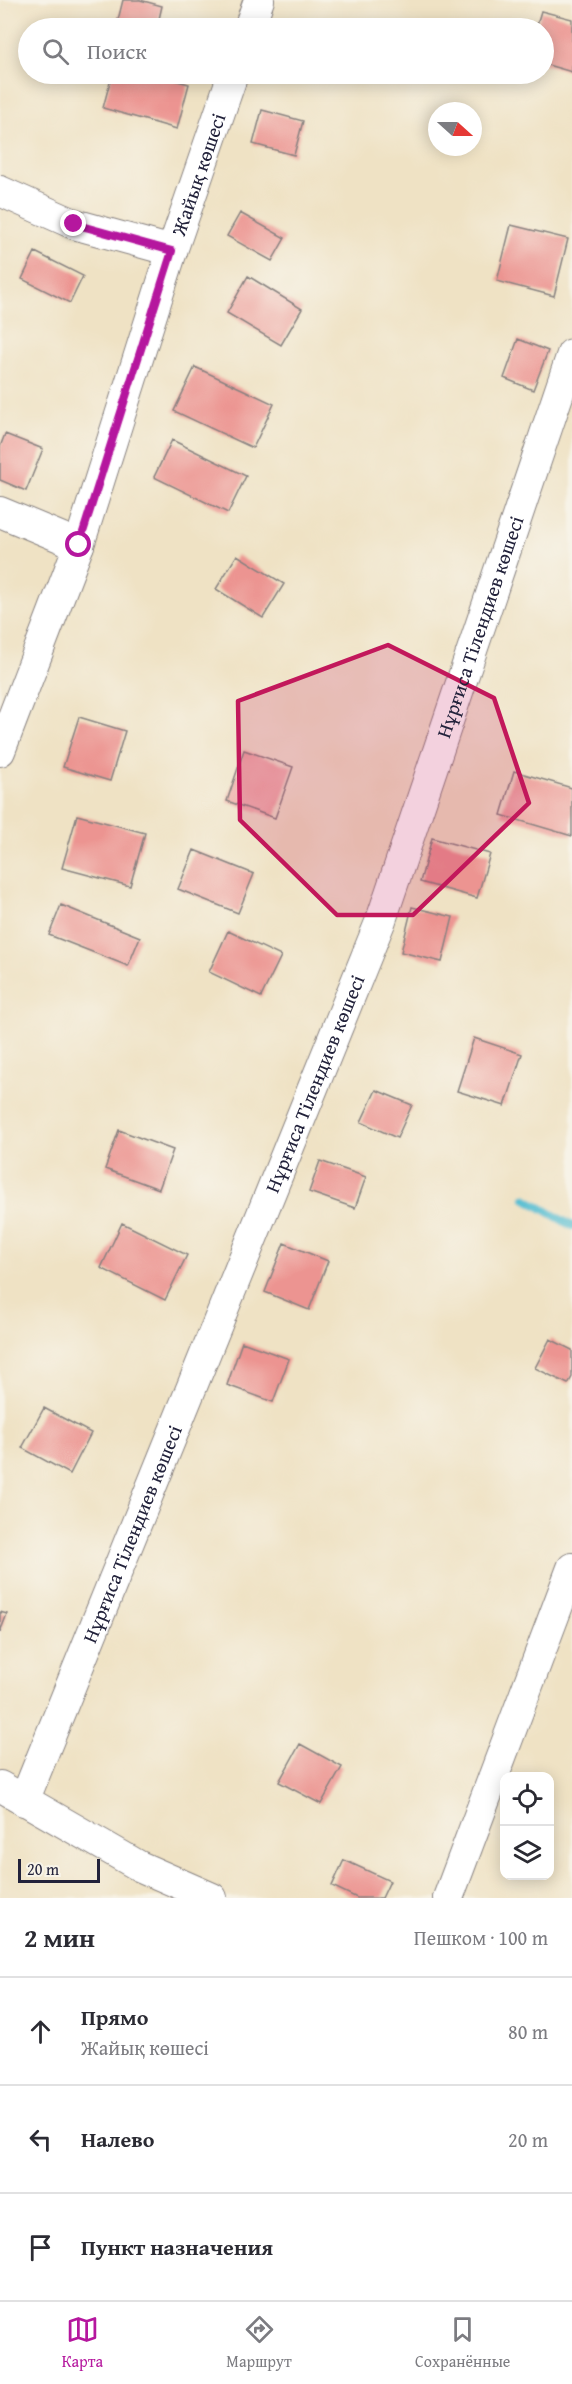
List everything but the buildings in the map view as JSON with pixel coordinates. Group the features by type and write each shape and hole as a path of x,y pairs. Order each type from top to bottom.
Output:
{"street":[{"path":"253,18 259,0"},
{"name":"Жайық көшесі","path":"0,750 79,545 172,251 230,84"},
{"path":"0,191 74,224 172,251"},
{"name":"Нұрғиса Тілендиев көшесі","path":"12,1793 381,920 572,354"},
{"path":"0,512 79,545"},
{"path":"448,1898 572,1568"},
{"path":"12,1793 139,1866 212,1898"}],"highlighted area":[{"path":"388,645 494,698 529,803 413,915 337,915 240,820 238,701"}],"waterway":[{"path":"525,1198 572,1226"}],"route":[{"path":"74,224 172,251 79,545"}]}
